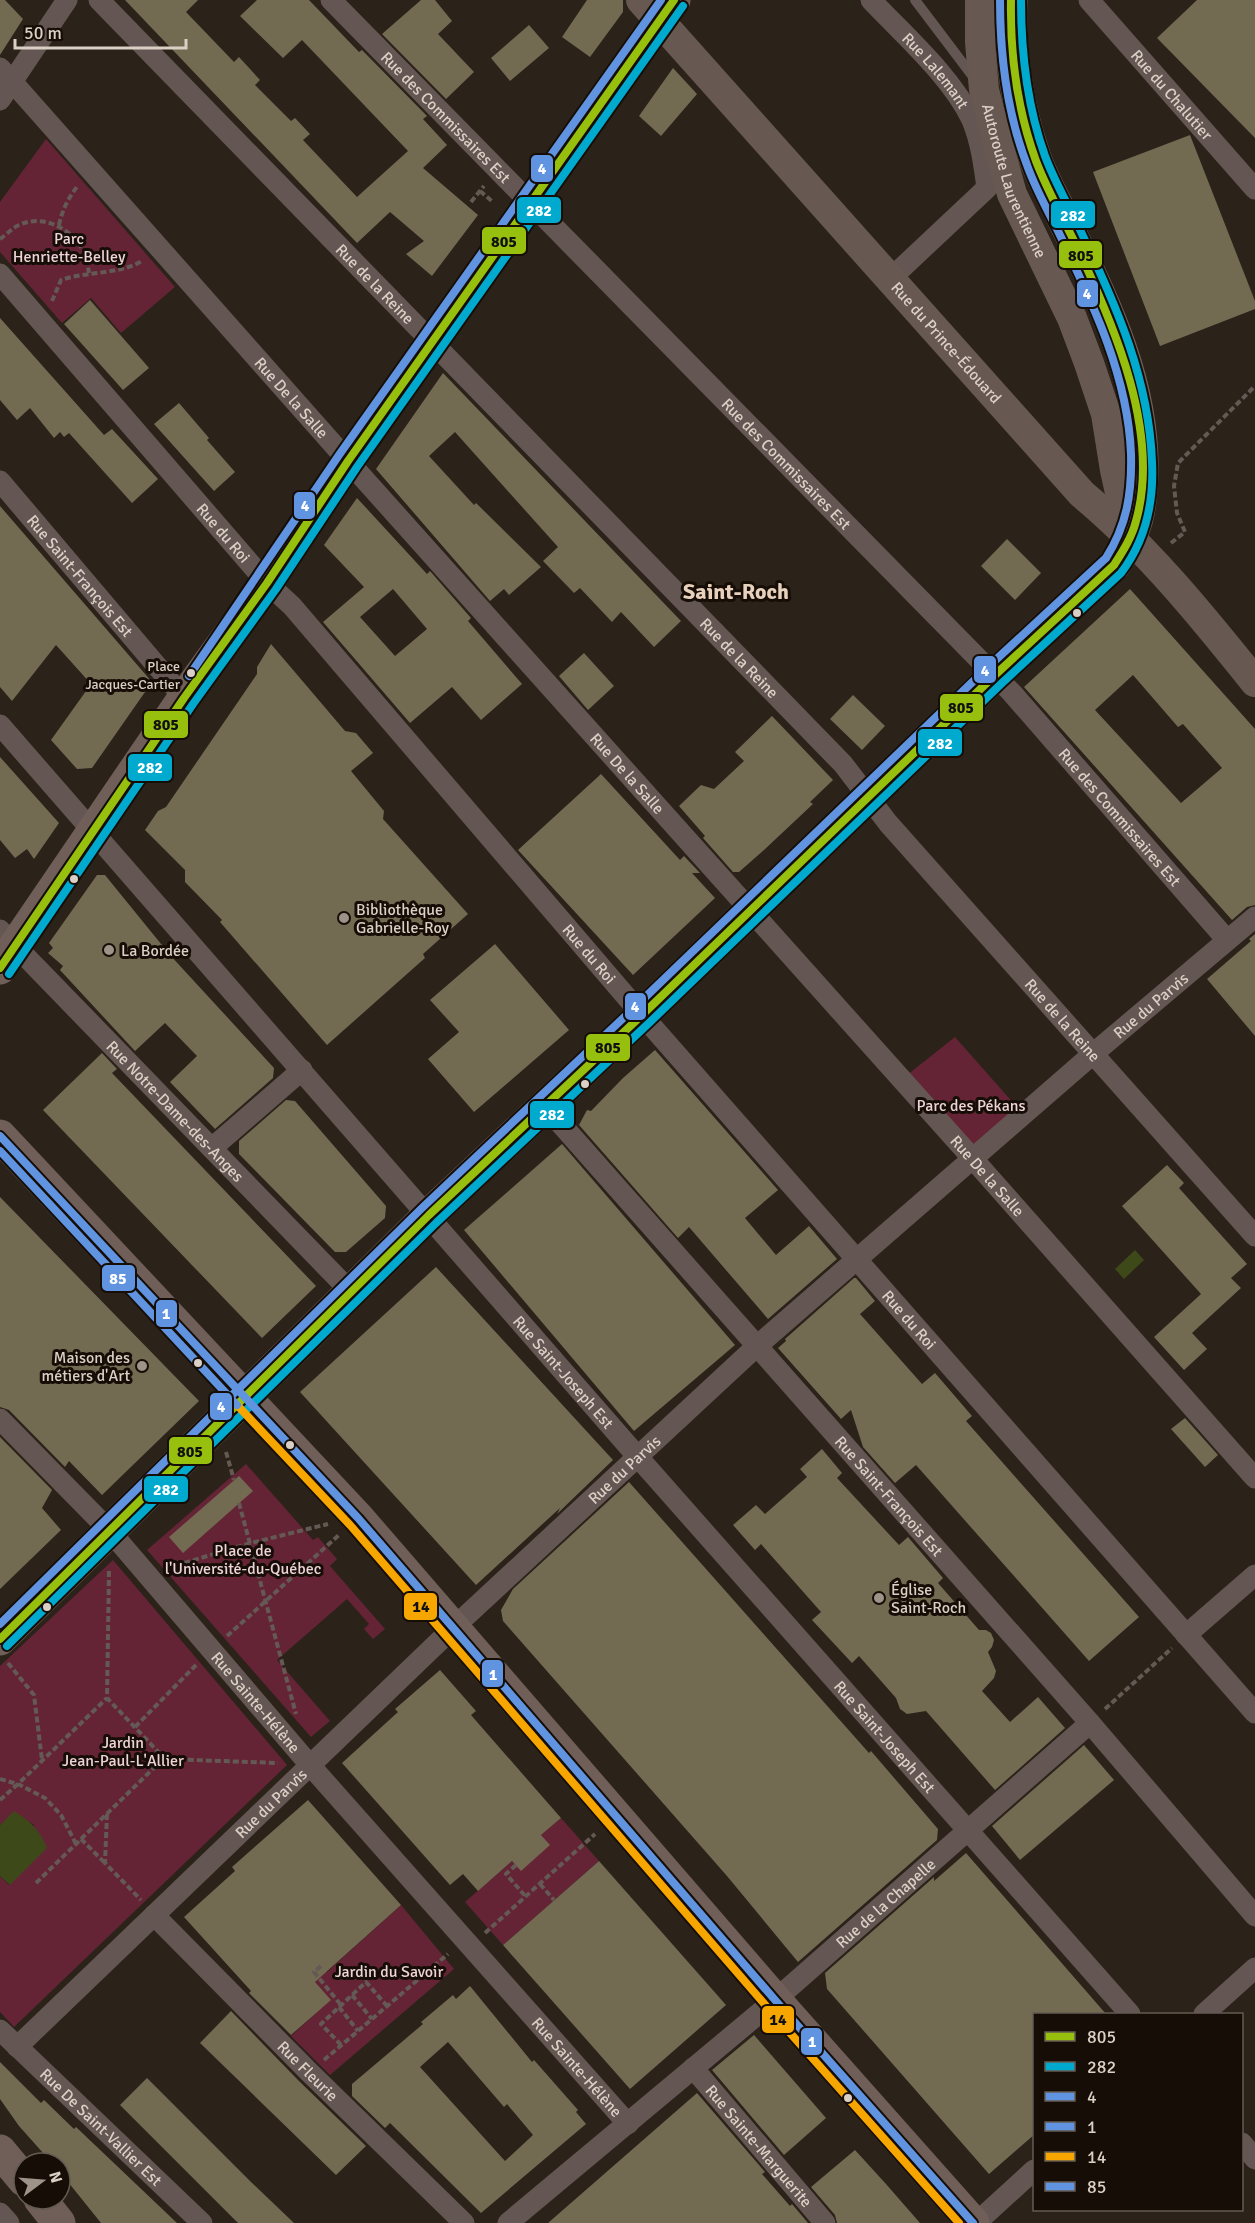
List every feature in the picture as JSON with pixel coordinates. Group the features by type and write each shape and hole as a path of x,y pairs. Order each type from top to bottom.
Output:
{"main road":[{"name":"Autoroute Laurentienne","path":"1011,0 1010,25 1016,75 1033,153 1108,312 1127,364 1140,424 1141,549"},
{"path":"5,948 94,831 184,698 267,583 348,461 530,202 658,7"},
{"path":"2,1649 109,1530 429,1215 642,1015 995,675 1114,565 1141,549"},
{"path":"0,1136 358,1518 775,2000 974,2223"},
{"path":"0,2151 12,2166"},
{"path":"49,2211 59,2223"}],"street":[{"path":"0,100 7,75 67,0"},
{"name":"Rue de la Reine","path":"99,0 843,764 888,823 1255,1236"},
{"name":"Rue des Commissaires Est","path":"330,0 995,675 1227,940"},
{"name":"Rue Lalemant","path":"871,0 953,88 972,120 983,153 987,188 889,280"},
{"name":"Autoroute Laurentienne","path":"980,0 980,42 984,90 1012,194 1072,318 1106,414 1115,470 1141,549"},
{"name":"Rue du Chalutier","path":"1089,0 1255,189"},
{"name":"Rue du Prince-Édouard","path":"658,7 889,280 1082,495 1141,549 1212,628 1255,682"},
{"name":"Rue De la Salle","path":"7,75 1255,1478"},
{"name":"Rue du Roi","path":"0,274 267,583 292,606 856,1261 1255,1713"},
{"name":"Rue Saint-François Est","path":"0,482 184,698"},
{"name":"Rue Saint-Joseph Est","path":"0,725 637,1456 1129,2013"},
{"name":"Rue du Parvis","path":"17,2047 309,1764 757,1346 1094,1053 1255,917"},
{"name":"Rue Notre-Dame-des-Anges","path":"5,948 212,1148 351,1292"},
{"path":"212,1148 302,1070"},
{"name":"Rue Saint-François Est","path":"545,1106 1090,1723 1255,1916"},
{"name":"Rue Sainte-Hélène","path":"0,1419 109,1530 309,1764 628,2124"},
{"path":"1186,1635 1255,1575"},
{"name":"Rue de la Chapelle","path":"508,2223 775,2000 1090,1723"},
{"name":"Rue Fleurie","path":"154,1915 309,2072 464,2223"},
{"path":"1205,2013 1255,1968"},
{"name":"Rue De Saint-Vallier Est","path":"0,2030 202,2223"},
{"name":"Rue Sainte-Marguerite","path":"693,2068 825,2223"},
{"path":"1243,2144 1255,2159"},
{"path":"974,2223 1033,2172"},
{"path":"0,2213 9,2223"}],"lane":[{"path":"915,0 984,90 1026,124"}],"path":[{"path":"59,225 62,212 71,194 92,171"},
{"path":"471,202 489,181"},
{"path":"480,191 493,202"},
{"path":"0,239 19,225 40,220 59,225 85,254 89,273"},
{"path":"43,323 61,280 89,273 126,268 140,262 158,246"},
{"path":"1141,549 1185,532 1177,513 1174,486 1178,463 1255,386"},
{"path":"239,1503 298,1720"},
{"path":"146,1574 319,1525 358,1518"},
{"path":"135,1727 211,1650 358,1518"},
{"path":"109,1530 107,1698 164,1758 309,1764"},
{"path":"1090,1723 1186,1635"},
{"path":"2,1649 34,1695 42,1760"},
{"path":"0,1800 107,1698"},
{"path":"36,1883 164,1758"},
{"path":"0,1779 18,1784 45,1798 61,1815 76,1844"},
{"path":"105,1863 107,1813"},
{"path":"309,2072 387,2006 526,1896 616,1816"},
{"path":"81,1839 154,1915"},
{"path":"516,1865 506,1874 526,1896"},
{"path":"540,1884 554,1900"},
{"path":"321,1966 314,1972 358,2031"},
{"path":"341,2045 321,2024 366,1982 387,2006"},
{"path":"351,1995 372,2019"}],"green space":[{"name":"Parc Henriette-Belley","path":"46,139 175,287 121,333 91,298 62,323 0,252 0,202"},
{"name":"Parc des Pékans","path":"955,1037 1024,1115 973,1159 902,1079"},
{"name":"Place de l'Université-du-Québec","path":"246,1464 313,1540 318,1537 337,1559 330,1566 385,1629 373,1639 364,1629 369,1624 347,1599 277,1660 330,1721 311,1737 147,1550"},
{"name":"Jardin Jean-Paul-L'Allier","path":"113,1560 287,1765 14,2027 0,2012 0,1876 9,1885 34,1825 14,1812 0,1825 0,1666"},
{"path":"561,1818 599,1861 503,1945 465,1902 512,1861 521,1870 549,1845 541,1835"},
{"name":"Jardin du Savoir","path":"401,1905 454,1969 330,2075 291,2036 330,2000 302,1967 327,1972"}],"shaded area":[{"path":"1135,1250 1144,1260 1124,1279 1115,1269"},
{"path":"14,1811 34,1826 47,1848 10,1885 0,1876 0,1825"}],"building":[{"path":"0,0 5,0 23,19 0,55"},
{"path":"125,0 198,0 186,12 234,62 239,57 260,80 255,85 291,121 295,118 310,134 303,140 357,197 408,151 302,40 283,58 240,16 257,0 309,0 359,52 362,50 427,116 423,119 447,145 423,168 478,215 432,276 406,254 424,241 390,212 357,243"},
{"path":"421,0 435,0 452,21 438,34 474,72 446,99 382,34"},
{"path":"587,0 623,0 623,12 590,57 562,37"},
{"path":"1197,0 1255,0 1255,138 1157,38"},
{"path":"529,25 549,48 510,81 491,58"},
{"path":"673,68 697,94 661,136 639,116"},
{"path":"1190,135 1255,301 1255,309 1160,346 1093,172"},
{"path":"90,300 149,368 123,390 64,324"},
{"path":"0,318 104,435 112,429 158,479 132,503 69,433 64,437 60,432 54,438 30,408 17,420 0,400"},
{"path":"443,373 681,621 654,647 621,612 612,622 580,588 574,593 543,561 558,547 455,432 429,456 474,505 476,503 541,567 509,595 504,589 490,601 376,469"},
{"path":"179,403 235,472 214,491 154,424"},
{"path":"357,498 427,574 430,571 471,618 468,621 522,684 481,720 452,687 410,723 323,622 364,587 324,545","holes":["393,589 427,629 395,656 360,617"]},
{"path":"0,506 152,682 92,768 77,769 51,740 91,684 56,645 12,701 0,687"},
{"path":"1007,539 1041,573 1015,600 981,566"},
{"path":"1130,589 1255,729 1255,905 1247,907 1232,920 1024,687","holes":["1133,675 1178,727 1183,724 1222,768 1181,803 1095,710"]},
{"path":"271,644 345,731 356,733 373,753 351,771 384,811 383,819 468,914 423,954 425,958 327,1045 220,922 222,920 185,882 185,870 145,830 158,811 166,807 257,674 257,667"},
{"path":"584,653 614,686 588,710 559,676"},
{"path":"853,695 885,726 862,750 830,719"},
{"path":"772,716 833,780 810,802 813,804 764,850 739,872 733,872 679,806 701,785 714,789 744,761 735,752"},
{"path":"0,757 59,823 34,859 27,849 15,858 0,840"},
{"path":"601,774 680,860 684,856 700,873 692,873 715,898 633,975 518,850"},
{"path":"97,875 105,875 170,955 274,1068 273,1078 215,1129 170,1082 197,1056 165,1023 135,1051 60,970 63,966 48,953 53,948 49,943"},
{"path":"1255,934 1255,1036 1207,979 1251,941 1249,939"},
{"path":"495,944 569,1030 474,1112 428,1059 459,1032 430,1000"},
{"path":"655,1050 778,1190 745,1218 776,1255 809,1226 837,1259 768,1319 689,1227 678,1238 579,1125 587,1110 591,1111 623,1078"},
{"path":"102,1053 117,1069 112,1073 316,1286 262,1338 43,1110"},
{"path":"286,1100 295,1101 386,1206 385,1218 346,1252 335,1252 239,1154 239,1141"},
{"path":"562,1144 735,1345 634,1431 464,1230"},
{"path":"1167,1165 1184,1183 1179,1188 1247,1264 1231,1278 1241,1288 1192,1333 1207,1349 1184,1370 1154,1337 1201,1294 1122,1206"},
{"path":"0,1197 199,1401 102,1495 69,1461 65,1467 9,1410 0,1407"},
{"path":"436,1267 613,1460 557,1514 560,1508 476,1585 300,1392"},
{"path":"854,1278 875,1301 860,1314 922,1384 935,1373 972,1416 966,1421 1139,1617 1089,1661 916,1465 895,1483 863,1447 851,1410 841,1419 778,1348 786,1341 785,1339"},
{"path":"1185,1418 1218,1455 1205,1467 1171,1429"},
{"path":"0,1437 52,1490 42,1508 61,1530 0,1589"},
{"name":"Église Saint-Roch","path":"822,1449 842,1473 837,1478 899,1545 908,1537 943,1578 938,1583 979,1630 991,1633 994,1640 988,1652 996,1671 994,1678 982,1691 1010,1722 1038,1697 1065,1728 995,1790 926,1711 907,1714 900,1709 896,1698 859,1656 852,1663 812,1620 821,1612 761,1544 755,1550 733,1525 756,1505 765,1514 807,1477 800,1469"},
{"path":"239,1476 253,1491 183,1553 169,1537"},
{"path":"629,1482 869,1753 871,1751 938,1829 937,1840 798,1962 727,1876 503,1621 501,1610 513,1589"},
{"path":"440,1670 476,1711 471,1715 561,1818 541,1835 550,1845 521,1871 512,1861 478,1891 463,1874 450,1885 342,1763 398,1712 395,1709"},
{"path":"1084,1745 1114,1780 1020,1860 992,1826"},
{"path":"308,1800 401,1905 315,1982 331,2000 291,2035 249,1993 251,1991 184,1917 235,1871 232,1867"},
{"path":"966,1853 1105,2013 1033,2013 1033,2136 989,2174 827,1989 825,1973 934,1877 934,1881"},
{"path":"599,1861 726,2005 630,2089 503,1945"},
{"path":"470,1986 532,2062 534,2060 578,2110 576,2112 586,2124 481,2213 390,2123 385,2128 352,2096 352,2084 423,2024 421,2022 453,1995 456,1999","holes":["448,2042 504,2107 507,2104 533,2135 505,2161 420,2067"]},
{"path":"231,2011 366,2146 336,2175 200,2043"},
{"path":"754,2035 826,2118 784,2155 712,2070"},
{"path":"0,2062 41,2103 44,2100 74,2129 76,2127 177,2223 101,2223 72,2187 72,2151 41,2151 19,2126 0,2099"},
{"path":"147,2078 294,2223 238,2223 120,2105"},
{"path":"697,2093 765,2172 762,2174 808,2223 548,2223"},
{"path":"855,2150 920,2223 837,2223 835,2215 811,2187"}],"transit line":[{"name":"4","path":"189,676 339,455 661,0"},
{"name":"805","path":"0,968 184,698 267,583 348,461 674,0"},
{"name":"4","path":"0,1624 422,1208 635,1007 988,667 1106,558 1119,533 1129,495 1131,454 1123,396 1116,367 1095,312 1034,182 1020,145 1006,84 1001,42 1000,0"},
{"name":"805","path":"0,1639 429,1215 642,1015 995,675 1114,565 1121,554 1136,521 1142,487 1143,452 1138,416 1119,345 1077,247 1045,183 1029,141 1016,82 1011,0"},
{"name":"282","path":"7,1646 436,1223 649,1023 1002,683 1121,573 1130,560 1147,520 1152,492 1150,432 1145,402 1119,317 1095,261 1053,176 1039,137 1026,79 1021,0"},
{"name":"282","path":"9,974 193,704 276,589 357,467 683,6"},
{"name":"1","path":"0,1136 358,1518 775,2000 973,2223"},
{"name":"85","path":"0,1151 237,1405"},
{"name":"14","path":"237,1405 350,1525 767,2007 959,2223"}],"place":[{"name":"Place Jacques-Cartier","path":"191,673"},
{"name":"Bibliothèque Gabrielle-Roy","path":"344,918"},
{"name":"La Bordée","path":"109,950"},
{"name":"Maison des métiers d'Art","path":"142,1366"},
{"name":"Église Saint-Roch","path":"879,1598"}],"district":[{"name":"Saint-Roch","path":"736,591"}]}
